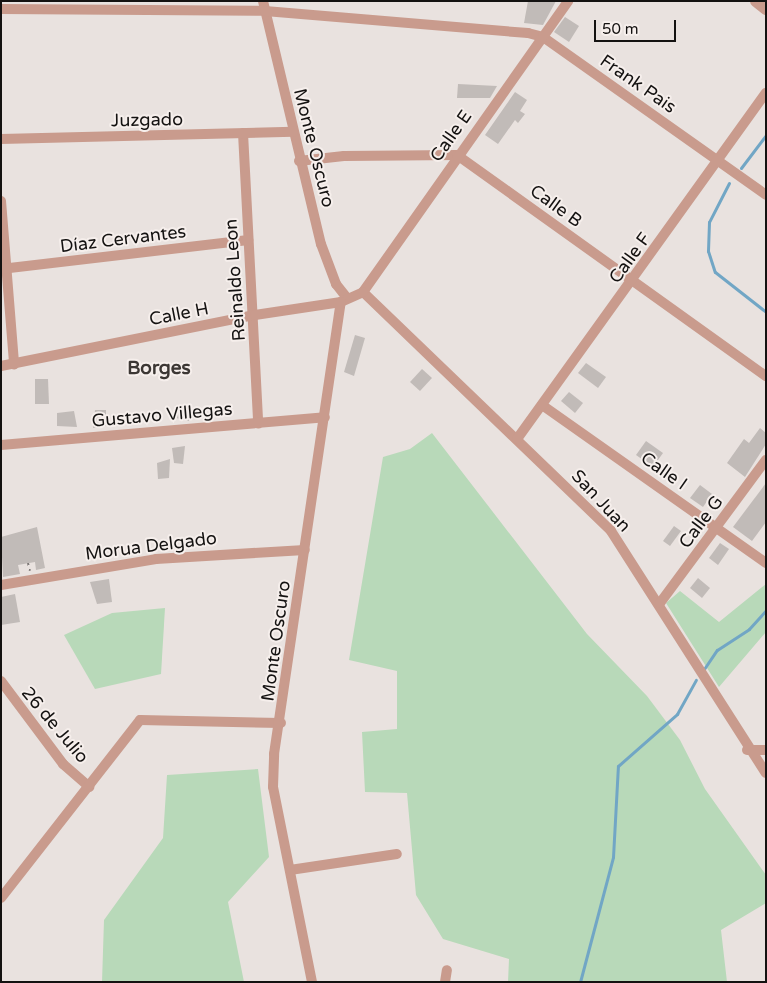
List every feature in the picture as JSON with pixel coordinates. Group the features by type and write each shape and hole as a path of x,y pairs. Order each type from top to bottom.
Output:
{"street":[{"name":"Calle E","path":"363,292 457,155 568,1"},
{"path":"756,1 766,8"},
{"name":"Frank Pais","path":"1,9 264,6 543,37 766,195"},
{"name":"Monte Oscuro","path":"264,6 299,161 329,269 344,300 305,550 281,723 274,754 273,787 312,982"},
{"name":"Calle F","path":"518,439 634,281 766,93"},
{"name":"Juzgado","path":"1,139 293,132"},
{"name":"Reinaldo Leon","path":"243,134 248,240 255,315 258,424"},
{"path":"299,161 353,156 457,155"},
{"name":"Calle B","path":"457,155 766,376"},
{"path":"1,201 3,269 14,364"},
{"name":"Díaz Cervantes","path":"3,269 248,240"},
{"name":"Calle H","path":"1,366 255,315 344,300 363,292"},
{"name":"San Juan","path":"363,292 518,439 611,531 660,603 747,750 766,773"},
{"name":"Calle I","path":"542,405 766,563"},
{"name":"Gustavo Villegas","path":"1,445 325,417"},
{"name":"Calle G","path":"660,603 718,529 766,460"},
{"name":"Morua Delgado","path":"1,585 156,559 305,550"},
{"name":"26 de Julio","path":"1,681 63,764 89,787"},
{"path":"1,898 140,720 281,723"},
{"path":"747,750 766,750"},
{"path":"290,870 397,854"},
{"path":"445,982 447,970"}],"green space":[{"path":"432,433 587,634 647,696 680,740 705,789 766,875 766,903 721,930 727,982 508,982 509,959 443,939 416,895 407,793 365,792 362,732 397,729 397,671 349,660 383,457 410,449"},
{"path":"766,584 766,632 719,687 666,603 680,591 719,622"},
{"path":"165,608 161,674 95,689 64,635 112,613"},
{"path":"258,769 269,857 228,902 244,982 102,982 104,920 163,838 167,775"}],"building":[{"path":"528,1 556,1 543,25 524,23"},
{"path":"565,17 579,26 569,42 554,32"},
{"path":"458,84 497,86 490,98 457,98"},
{"path":"515,92 527,100 520,111 525,114 518,123 515,120 498,144 485,135"},
{"path":"355,335 365,338 354,376 344,372"},
{"path":"586,363 606,377 598,388 578,373"},
{"path":"422,369 432,378 420,391 410,382"},
{"path":"35,379 48,379 49,404 35,404"},
{"path":"569,392 583,403 575,413 561,401"},
{"path":"175,405 188,406 189,421 176,418"},
{"path":"95,410 106,410 106,426 93,428"},
{"path":"74,411 77,427 57,426 57,413"},
{"path":"760,428 766,433 766,444 745,477 727,463 744,439 749,443"},
{"path":"646,441 663,453 653,467 636,455"},
{"path":"185,446 183,464 174,463 172,448"},
{"path":"170,459 169,478 158,479 157,463"},
{"path":"766,483 766,522 752,541 733,527"},
{"path":"700,485 712,494 703,507 690,498"},
{"path":"674,526 681,531 670,546 663,541"},
{"path":"37,527 45,568 36,570 35,562 18,565 20,574 3,577 1,537"},
{"path":"720,543 729,549 718,565 709,558"},
{"path":"698,578 710,588 702,598 690,588"},
{"path":"109,579 112,602 97,604 90,582"},
{"path":"15,594 20,622 1,625 1,597"}],"waterway":[{"path":"741,168 766,135"},
{"path":"729,183 709,222 708,251 715,272 766,312"},
{"path":"704,669 717,650 749,629 766,610"},
{"path":"580,982 613,857 618,766 677,714 696,680"}],"district":[{"name":"Borges","path":"159,369"}]}
